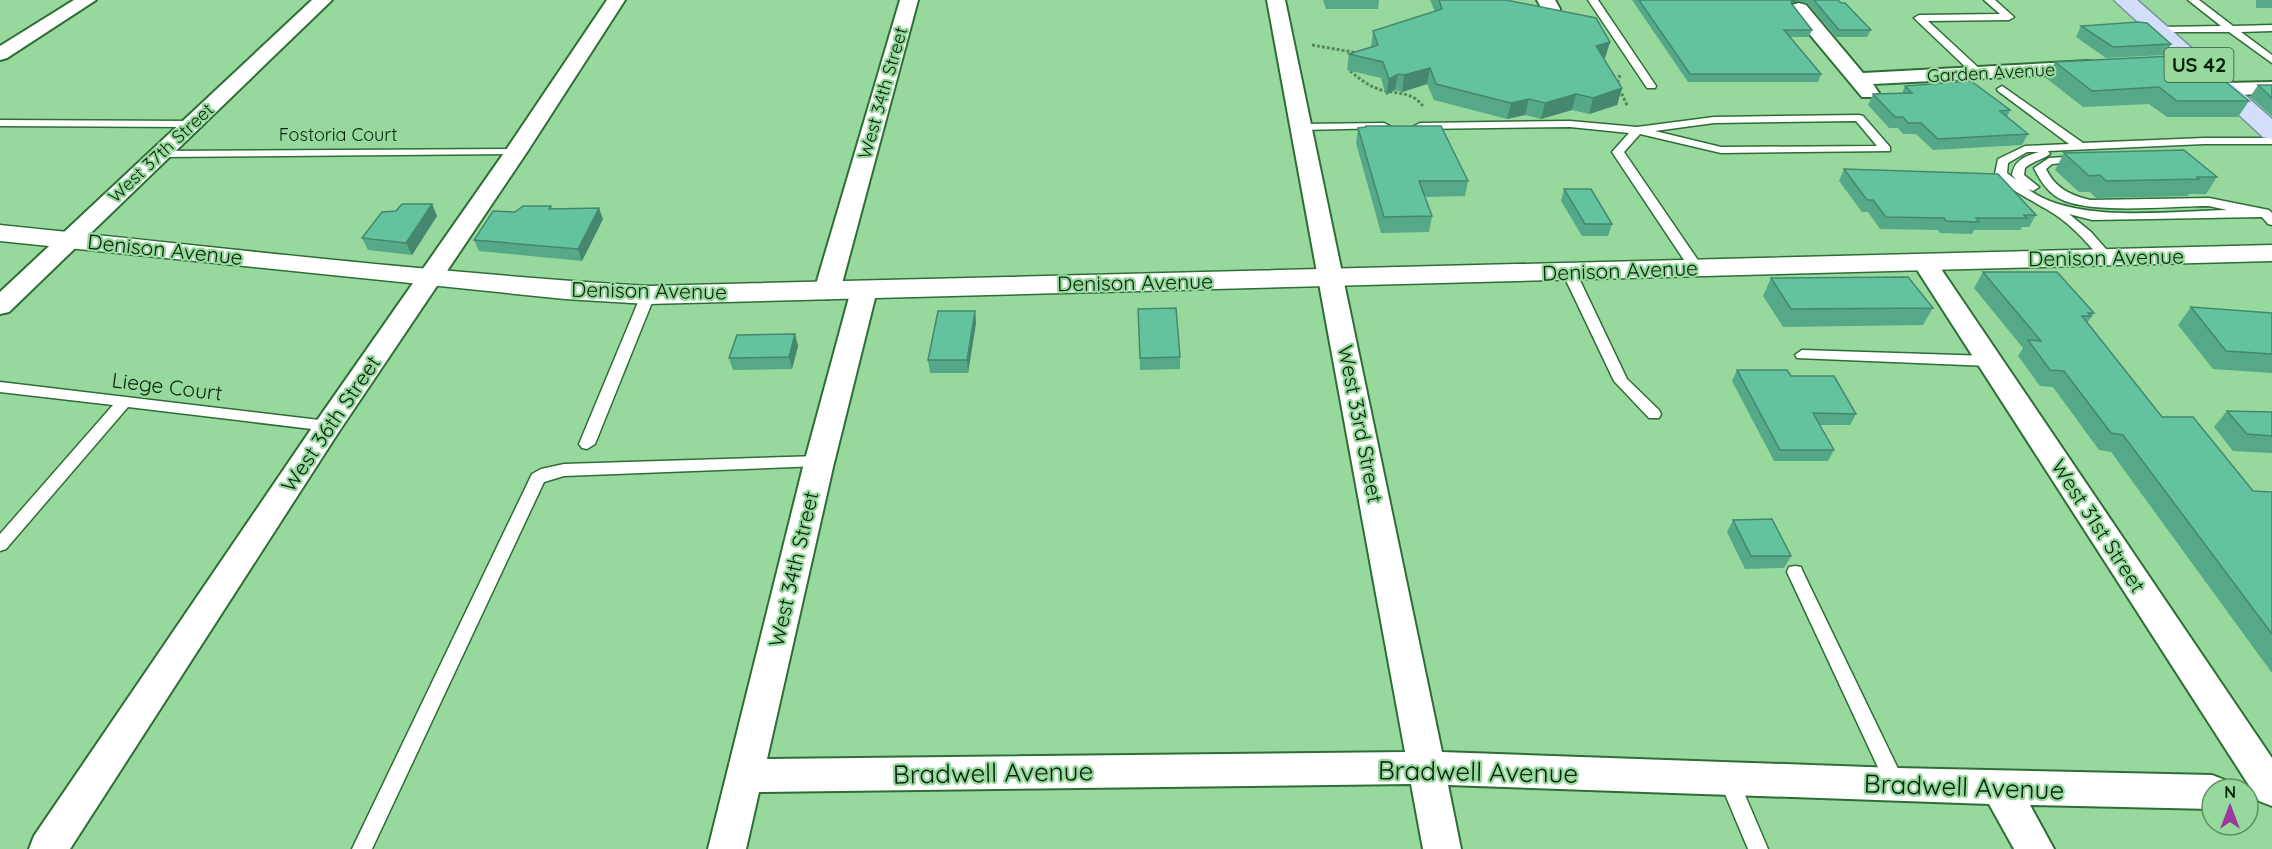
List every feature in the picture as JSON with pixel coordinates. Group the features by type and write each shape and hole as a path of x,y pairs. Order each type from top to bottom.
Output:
{"main road":[{"name":"US 42","path":"2125,0 2272,132"},
{"name":"Denison Avenue","path":"0,233 429,278 648,295 2272,253"}],"street":[{"path":"0,54 87,0"},
{"name":"West 37th Street","path":"0,306 323,0"},
{"name":"West 36th Street","path":"48,849 328,426 516,152 616,0"},
{"name":"West 34th Street","path":"827,291 909,0"},
{"name":"West 33rd Street","path":"1276,0 1442,849"},
{"name":"Garden Avenue","path":"1799,9 1864,87 1978,73 2106,67"},
{"path":"2172,63 2196,62"},
{"path":"2226,89 2272,88"},
{"name":"West 31st Street","path":"1924,262 2272,789"},
{"name":"West 34th Street","path":"727,849 819,461 864,290"},
{"name":"Bradwell Avenue","path":"745,776 1426,768 1730,780 2200,792"},
{"path":"2000,788 2035,849"}],"lane":[{"path":"1593,0 1651,86"},
{"path":"1978,73 1919,18 2009,17 1989,0"},
{"path":"2193,0 2272,60"},
{"path":"2160,30 2272,28"},
{"path":"2002,89 2081,147"},
{"path":"1302,127 1570,124 1637,130 1721,150 1886,149 1859,118 1714,120 1637,130 1618,152 1697,268"},
{"path":"0,123 191,124"},
{"path":"2108,257 2087,235 2052,207 2028,195 2001,174 2002,161 2025,149 2204,141 2272,141"},
{"path":"2120,145 2108,152 2094,150 2045,154 2030,158 2019,167 2018,175 2024,182 2039,191 2090,204 2209,202 2264,216"},
{"name":"Fostoria Court","path":"160,154 516,152"},
{"path":"2067,198 2047,183 2040,168 2049,161 2108,157 2108,152"},
{"path":"2052,207 2092,216 2264,216"},
{"path":"2087,235 2092,216"},
{"path":"1569,272 1622,381 1654,414"},
{"path":"587,444 648,295"},
{"path":"1802,355 1989,361"},
{"name":"Liege Court","path":"0,387 328,426"},
{"path":"0,545 123,403"},
{"path":"362,849 538,478 548,473 564,470 819,461"},
{"path":"1795,572 1896,785"},
{"path":"1730,780 1758,849"}],"path":[{"path":"1312,45 1352,51 1359,54 1355,59"},
{"path":"1351,63 1350,71 1375,88 1411,94 1419,98 1425,108"},
{"path":"1622,70 1617,84 1628,107"}],"building":[{"path":"1439,0 1506,0 1596,18 1610,42 1596,46 1622,88 1593,98 1576,94 1545,103 1529,99 1511,103 1436,84 1430,68 1404,75 1398,74 1389,79 1383,62 1349,54 1378,45 1373,31 1442,9"},
{"path":"1639,0 1792,0 1791,3 1812,30 1784,30 1821,74 1690,74"},
{"path":"1814,0 1838,0 1845,3 1871,30 1839,30"},
{"path":"2147,23 2171,44 2113,47 2081,26"},
{"path":"2193,55 2249,101 2177,101 2159,87 2092,91 2055,62"},
{"path":"1971,81 2010,110 2000,111 2028,134 1938,139 1921,123 1908,123 1903,117 1895,117 1873,94 1912,93 1905,86"},
{"path":"2258,85 2272,85 2272,98"},
{"path":"1366,126 1441,126 1468,181 1419,181 1432,216 1384,217 1358,128"},
{"path":"2184,150 2217,177 2106,181 2100,175 2089,176 2064,153"},
{"path":"1844,169 1998,174 2036,215 2024,215 2027,218 1976,218 1979,222 1946,221 1944,218 1886,217 1873,200 1867,200"},
{"path":"1564,189 1591,189 1612,224 1585,224"},
{"path":"402,204 432,204 406,243 362,238 382,212 396,211"},
{"path":"523,206 551,206 549,209 599,208 578,249 474,240 493,211 515,212"},
{"path":"1983,272 2057,272 2094,313 2088,313 2091,316 2082,316 2162,417 2193,417 2253,491 2272,492 2272,634 2123,435 2111,433 2064,371 2050,370 2028,340 2041,341"},
{"path":"1908,277 1933,308 1791,309 1771,278"},
{"path":"2191,307 2272,313 2272,354 2226,351"},
{"path":"1176,308 1180,357 1140,358 1138,309"},
{"path":"938,311 975,311 967,360 928,360"},
{"path":"795,334 789,357 729,358 737,335"},
{"path":"1737,370 1787,370 1791,376 1834,376 1856,414 1813,413 1834,450 1780,450"},
{"path":"2227,411 2272,412 2272,436 2247,434"},
{"path":"1772,519 1791,556 1751,556 1733,520"}]}
